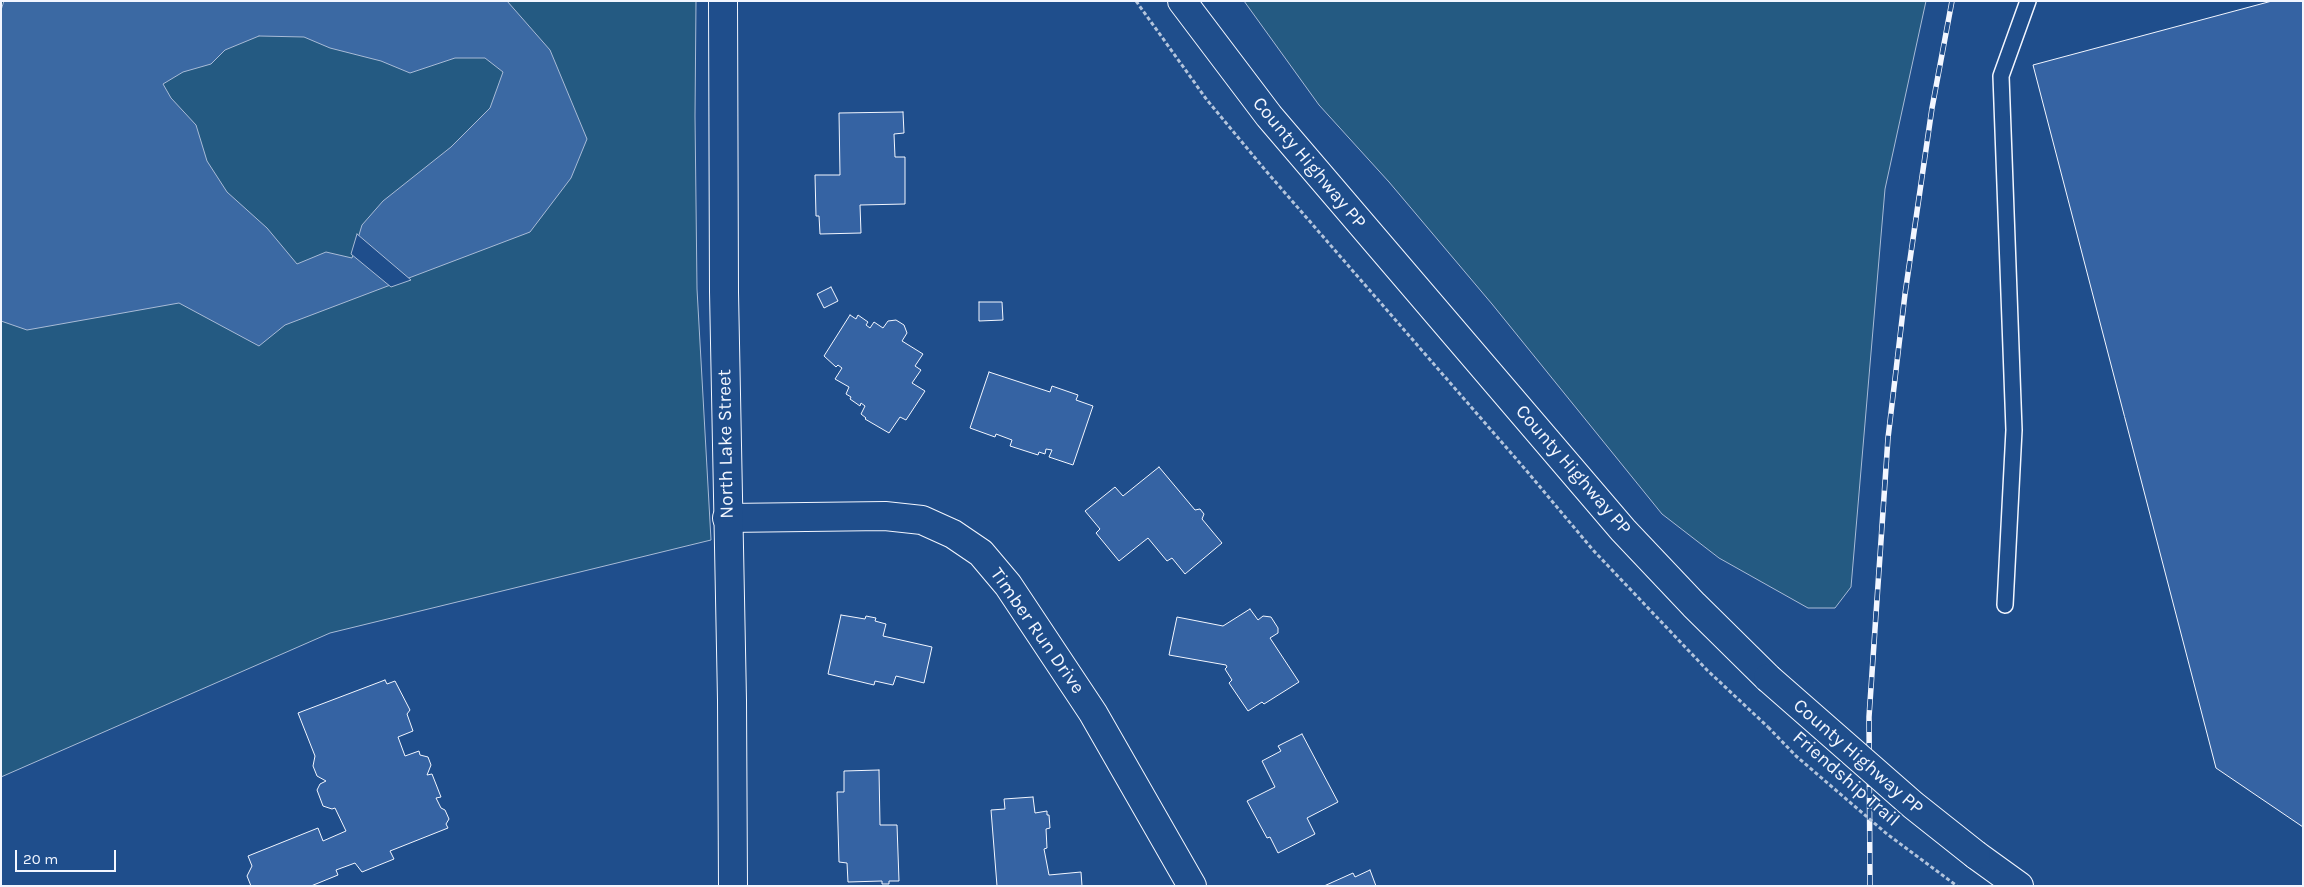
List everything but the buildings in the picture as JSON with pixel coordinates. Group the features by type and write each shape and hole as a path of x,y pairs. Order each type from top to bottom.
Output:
{"street":[{"name":"North Lake Street","path":"723,1 727,518 732,700 733,886"},
{"name":"County Highway PP","path":"1182,1 1269,116 1623,530 1694,605 1768,678 1905,799 2019,886"},
{"name":"Timber Run Drive","path":"727,518 885,516 922,520 953,534 981,553 1008,584 1093,714 1192,886"}],"lane":[{"path":"2005,605 2014,430 2001,76 2028,1"}],"path":[{"name":"Friendship Trail","path":"1768,727 1796,756 1872,821 1957,886"}],"shaded area":[{"path":"1,1 696,1 697,289 711,540 330,633 1,777"},
{"path":"4,1 507,1 550,50 587,139 571,178 530,232 285,325 259,346 179,303 27,330 1,321 1,10","holes":["259,36 304,37 330,48 381,61 410,73 455,58 485,58 503,72 490,108 451,147 383,201 362,225 352,258 326,252 297,264 267,228 227,192 207,161 196,125 171,98 163,84 183,72 211,64 225,50"]},
{"path":"1244,1 1926,1 1885,189 1851,587 1835,608 1808,608 1719,558 1662,514 1492,304 1389,182 1319,105"}],"pier":[{"path":"357,234 411,280 391,287 351,254"}],"railway":[{"path":"1870,886 1869,717 1888,438 1905,294 1932,108 1952,1"}]}
